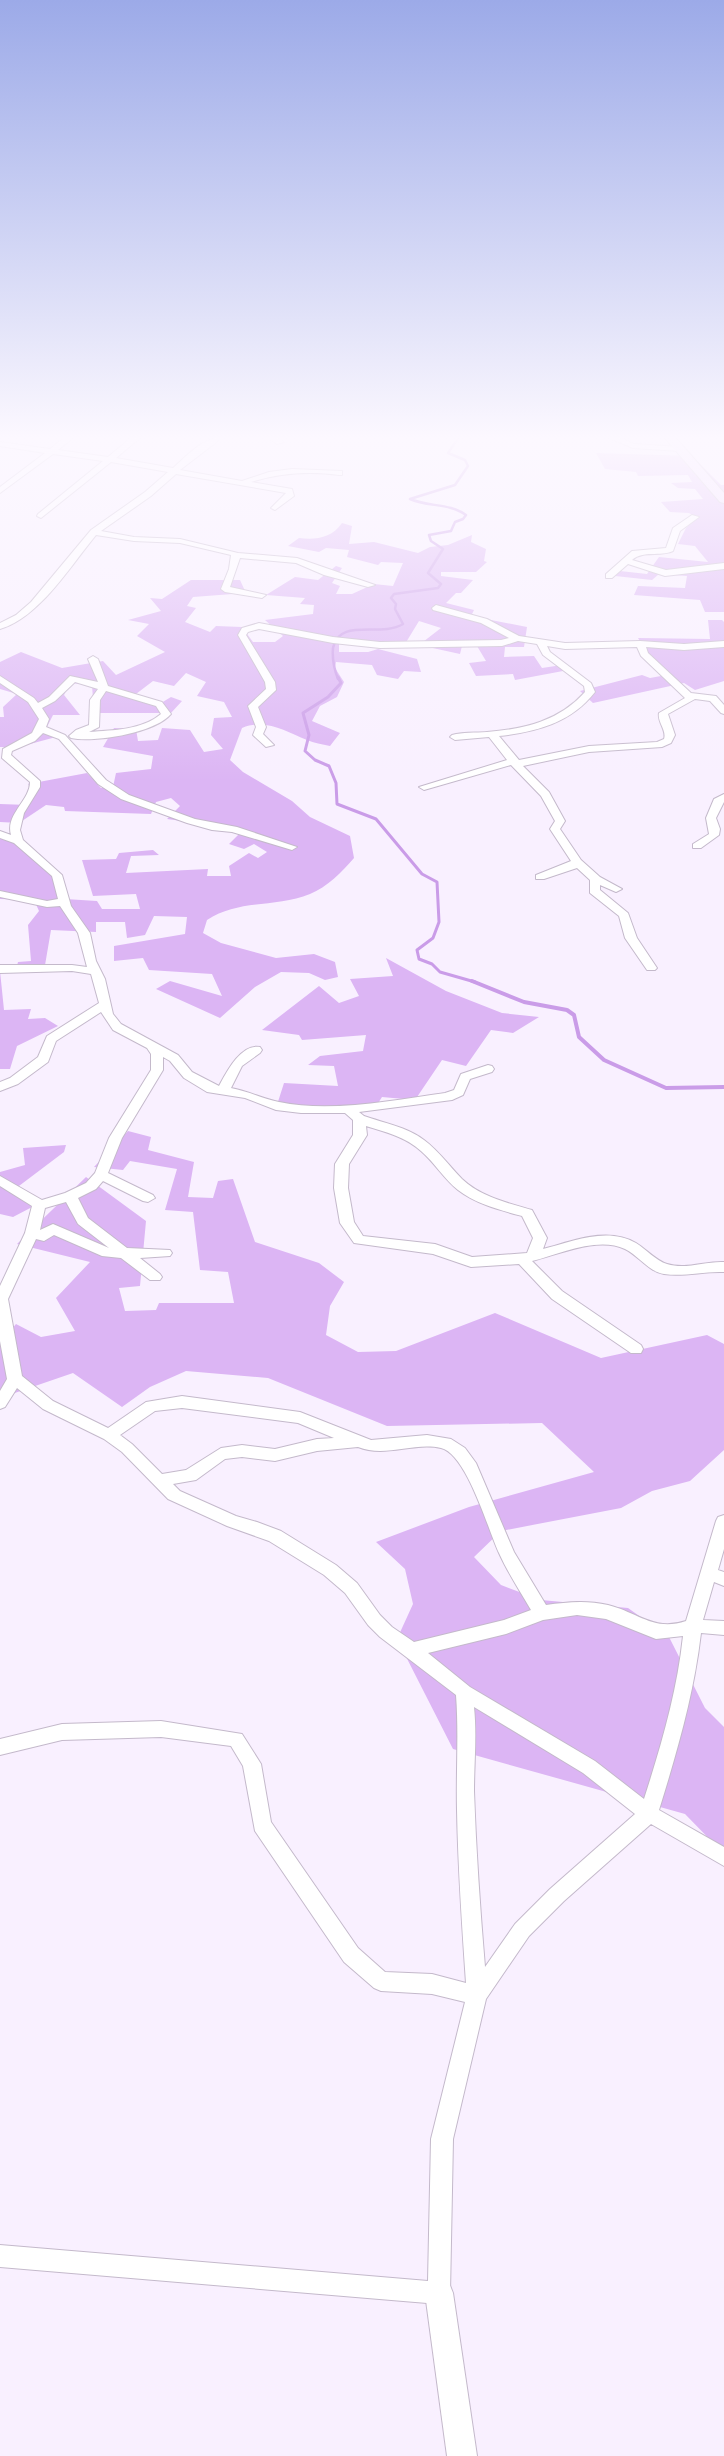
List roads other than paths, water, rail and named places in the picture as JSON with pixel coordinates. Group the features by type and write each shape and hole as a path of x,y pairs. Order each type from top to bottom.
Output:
{"street":[{"path":"0,626 19,617 34,604 78,552"},
{"path":"222,552 297,562 327,573 371,585"},
{"path":"608,576 635,553 656,552"},
{"path":"236,555 234,569 225,589 262,595"},
{"path":"625,560 665,573 724,566"},
{"path":"436,608 484,621 517,638 565,646 640,644 684,647 724,644"},
{"path":"269,745 258,735 260,727 253,706 271,690 270,682 242,635 250,627 259,626 333,640 380,645 502,643 517,638"},
{"path":"455,736 492,734 538,727 554,721 585,699 590,692 588,686 546,653 541,642"},
{"path":"640,644 644,654 688,696 713,698 724,711"},
{"path":"653,663 662,654 684,647"},
{"path":"93,659 104,687"},
{"path":"35,708 52,699 73,678 159,704 166,714 160,721 123,732 62,737"},
{"path":"0,679 31,700 44,720 42,729 35,738 8,749 6,752 6,756 35,781 35,787 19,813 15,830 18,841"},
{"path":"74,736 94,727 95,700 104,687"},
{"path":"424,787 514,762 590,749 659,745 668,741 670,735 663,717 664,713 686,702 690,699 688,696"},
{"path":"42,729 62,737 102,782 125,797 191,821 212,827 233,829 292,847"},
{"path":"492,734 514,762 545,794 554,807 560,821 555,829 576,862 596,879 616,889"},
{"path":"697,846 714,835 715,828 711,818 718,801 724,797"},
{"path":"0,834 18,841 57,875 64,902 84,933 110,1020 117,1027 178,1061 188,1075 211,1089 248,1095 284,1107 348,1109 448,1097 459,1092 465,1077 488,1068"},
{"path":"540,877 571,867 576,862"},
{"path":"596,879 594,891 624,915 631,938 651,968"},
{"path":"0,894 47,904 64,902"},
{"path":"0,969 72,968 94,971"},
{"path":"0,1087 14,1081 44,1059 51,1039 104,1005"},
{"path":"152,1047 157,1054 157,1070 149,1080 131,1116 116,1138 101,1175 90,1186 70,1196 40,1205 37,1211 32,1234 1,1299 3,1320 15,1379 48,1405 109,1435 127,1448 174,1495 233,1522 275,1536 330,1570 351,1588 374,1620 386,1632 412,1650 464,1692 589,1767 649,1814 679,1828 724,1857"},
{"path":"223,1092 237,1064 256,1050"},
{"path":"348,1109 359,1119 376,1126 402,1132 421,1144 464,1188 492,1202 527,1213 540,1238 527,1258"},
{"path":"359,1119 360,1135 342,1164 341,1188 347,1223 359,1240 435,1249 471,1262 527,1258 600,1239 629,1245 663,1269 690,1271 708,1266 724,1267"},
{"path":"101,1175 148,1198"},
{"path":"0,1180 40,1205"},
{"path":"70,1196 83,1221 127,1253 155,1277"},
{"path":"32,1234 44,1236 53,1229 107,1253 165,1253"},
{"path":"527,1258 558,1295 636,1349"},
{"path":"0,1403 15,1379"},
{"path":"109,1435 151,1406 182,1402 300,1418 370,1446 427,1441 446,1443 460,1452 470,1467 507,1554 542,1613"},
{"path":"160,1480 190,1476 222,1454 242,1451 275,1455 317,1445 359,1441"},
{"path":"478,1995 522,1930 557,1895 649,1814 670,1748 688,1670 693,1626 716,1576 724,1521"},
{"path":"412,1650 506,1627 542,1613 577,1608 608,1612 656,1632 681,1630 693,1626 724,1628"},
{"path":"462,2456 439,2294 442,2139 478,1995 467,1862 465,1776 468,1732 464,1692"},
{"path":"0,1747 62,1732 161,1729 236,1739 252,1764 262,1825 352,1955 381,1981 432,1984 478,1995"},
{"path":"0,2256 439,2294"}],"waterway":[{"path":"338,679 334,668 333,656 333,648 337,639 343,633 352,630 394,628 403,624 395,609 396,604 391,598 394,594 438,588 441,584 428,573 441,552"},
{"path":"338,677 341,683 328,697 303,713 309,735 305,751 315,760 329,766 336,783 337,804 376,819 422,874 437,882 439,922 433,938 417,950 419,959 432,964 440,972 473,981"},
{"path":"473,981 524,1002 567,1010 574,1015 579,1037 604,1060 666,1088 724,1087"}]}
